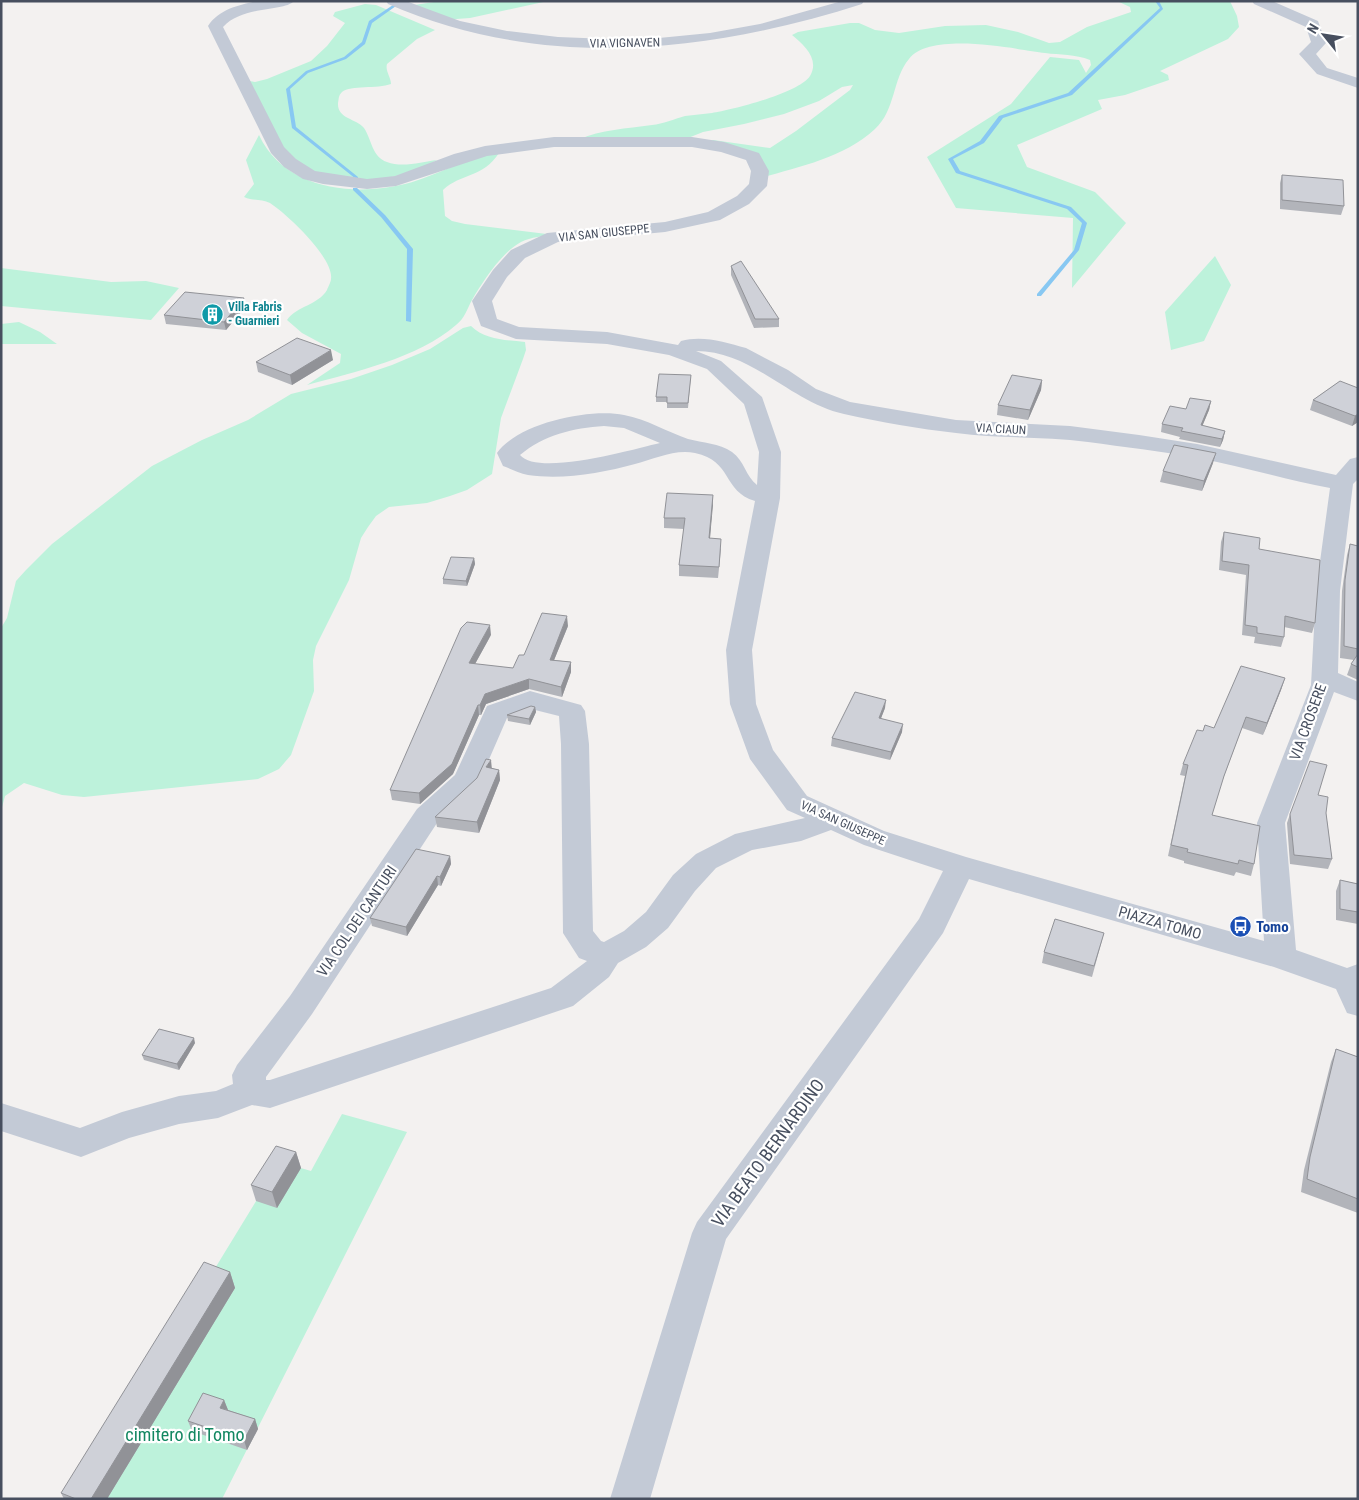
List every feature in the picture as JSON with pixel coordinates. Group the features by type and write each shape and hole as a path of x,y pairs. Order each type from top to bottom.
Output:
{"street":[{"name":"VIA SAN GIUSEPPE","path":"287,1 238,10 220,19 215,26 277,148 290,162 309,174 329,180 360,184 396,181 420,174 441,164 468,155 515,146 554,142 692,142 724,147 752,158 760,171 758,186 743,200 714,216 665,227 554,237 518,254 500,274 482,301 488,322 516,333 607,338 674,350 714,365 754,402 770,452 768,498 739,650 743,704 760,752 797,803 874,838 960,866"},
{"name":"VIA VIGNAVEN","path":"393,1 456,24 514,37 593,45 670,43 743,32 821,14 857,1"},
{"path":"1259,1 1314,24 1319,43 1307,54 1322,71 1358,82"},
{"name":"VIA CIAUN","path":"674,350 680,344 706,346 739,352 781,374 809,393 845,408 956,427 1070,433 1139,442 1197,451 1312,478 1350,474"},
{"path":"683,445 618,420 570,424 532,436 516,445 508,453 512,461 527,468 563,468 600,465 638,456 662,447 683,445 708,450 728,460 739,480 751,494 768,498"},
{"name":"VIA CROSERE","path":"1281,958 1271,823 1324,685 1328,591 1350,474"},
{"path":"1324,677 1358,693"},
{"name":"VIA COL DEI CANTURI","path":"250,1091 249,1075 301,1005 427,816 467,780 496,712 530,700 572,711 575,744 578,933 590,950 607,955"},
{"path":"1,1117 81,1143 122,1126 179,1110 218,1104 250,1091 270,1094 562,997 598,968 607,955 635,939 658,920 684,883 706,861 745,841 801,831 831,819"},
{"name":"PIAZZA TOMO","path":"960,866 1281,958 1355,987"},
{"name":"VIA BEATO BERNARDINO","path":"630,1499 710,1233 932,925 960,866"}],"green space":[{"path":"440,1 548,1 470,18 443,20 408,6"},
{"path":"1117,1 1230,1 1237,16 1239,27 1228,39 1160,71 1168,75 1169,80 1125,95 1098,100 1102,109 1017,145 1027,167 1095,192 1126,223 1072,288 1073,218 956,208 927,157 1011,104 1050,57 1079,60 1086,73 1091,65 1090,60 1084,58 974,44 935,46 920,51 909,59 904,67 899,76 887,113 875,129 848,148 834,155 757,179 754,161 704,144 713,140 770,148 796,131 850,90 853,85 842,87 819,101 784,114 703,132 678,142 578,140 605,131 664,123 685,116 734,108 764,100 793,89 810,76 813,70 812,58 809,53 792,35 798,32 850,23 859,23 875,30 899,33 945,26 986,25 1018,32 1049,43 1060,42 1087,27 1131,12 1130,7"},
{"path":"365,4 376,5 435,30 417,39 387,64 391,84 346,90 339,96 339,108 344,115 364,128 375,152 382,160 393,164 412,164 437,160 421,168 385,178 347,180 328,177 311,171 296,161 275,135 244,80 255,82 267,79 311,61 327,46 345,23 333,16 335,12"},
{"path":"259,135 270,153 285,167 302,178 322,185 343,188 385,188 405,184 475,158 499,153 486,167 443,190 445,216 452,221 465,224 555,235 525,240 507,253 482,284 462,319 441,337 405,355 345,375 307,385 340,363 341,354 302,333 287,320 291,315 323,295 331,282 330,270 318,249 298,226 270,203 244,197 254,184 246,160"},
{"path":"1215,256 1231,285 1204,341 1171,350 1165,312"},
{"path":"1,268 111,282 146,281 179,288 151,320 1,306"},
{"path":"19,322 40,332 57,344 1,344 1,324"},
{"path":"471,326 489,337 525,342 526,350 501,418 492,474 467,490 450,496 427,503 389,507 376,516 368,527 361,538 349,580 316,646 313,660 314,691 291,755 279,769 258,779 84,797 62,795 24,783 5,796 1,811 1,628 7,618 16,581 26,570 52,544 152,466 202,440 248,420 291,394 351,379 392,365 430,349 463,328"},
{"name":"cimitero di Tomo","path":"342,1114 407,1132 222,1499 74,1499 280,1162 311,1171"}],"building":[{"path":"1282,175 1343,180 1344,206 1282,200"},
{"path":"741,261 779,319 755,319 731,266"},
{"path":"185,292 244,298 224,322 164,315"},
{"path":"297,338 331,350 290,375 256,362"},
{"path":"659,374 691,375 688,403 667,403 667,397 656,397"},
{"path":"1012,375 1042,380 1030,410 998,405"},
{"path":"1340,381 1358,388 1358,414 1355,416 1313,400"},
{"path":"1190,398 1211,401 1201,425 1225,431 1222,439 1181,431 1183,428 1162,424 1170,406 1186,409"},
{"path":"1174,445 1216,453 1204,481 1163,471"},
{"path":"667,493 713,495 709,538 721,539 719,567 679,565 685,518 664,518"},
{"path":"1224,532 1260,538 1259,549 1320,560 1315,623 1285,616 1284,637 1257,633 1257,627 1245,625 1249,565 1222,561"},
{"path":"1350,544 1358,546 1358,649 1344,646 1345,580"},
{"path":"451,557 474,558 466,581 443,579"},
{"path":"542,613 567,616 550,660 571,662 561,687 529,679 485,694 480,705 478,705 452,764 419,793 390,790 461,628 467,622 490,625 469,663 513,668 519,655 524,655"},
{"path":"1358,654 1358,667 1351,664"},
{"path":"1241,666 1285,678 1267,723 1246,717 1212,815 1260,826 1254,864 1239,860 1238,864 1187,852 1188,849 1171,845 1188,765 1183,764 1197,730 1203,731 1205,725 1214,728"},
{"path":"855,692 886,700 879,718 903,724 891,752 832,738"},
{"path":"531,706 535,707 529,719 507,715"},
{"path":"486,759 491,760 486,767 499,770 477,822 435,817 477,778"},
{"path":"1310,761 1327,765 1318,795 1328,797 1326,813 1332,859 1294,855 1290,814"},
{"path":"416,849 450,856 440,877 437,876 406,927 370,918"},
{"path":"1340,880 1358,884 1358,912 1340,909"},
{"path":"1055,919 1104,933 1094,966 1044,952"},
{"path":"159,1029 194,1038 177,1064 142,1055"},
{"path":"1336,1049 1358,1057 1358,1199 1307,1179 1310,1157"},
{"path":"276,1146 296,1152 272,1192 251,1185"},
{"path":"204,1262 230,1272 91,1499 76,1499 61,1493"},
{"path":"203,1393 224,1400 220,1408 255,1419 244,1440 188,1421"}],"waterway":[{"path":"1039,295 1076,250 1085,223 1069,208 958,172 950,159 982,142 1001,117 1070,94 1162,8 1157,1"},
{"path":"356,178 294,127 288,89 307,72 345,58 364,43 370,22 394,6"},
{"path":"355,189 383,216 410,249 409,321"}],"place":[{"name":"Villa Fabris - Guarnieri","path":"212,314"},
{"name":"Tomo","path":"1240,927"}]}
